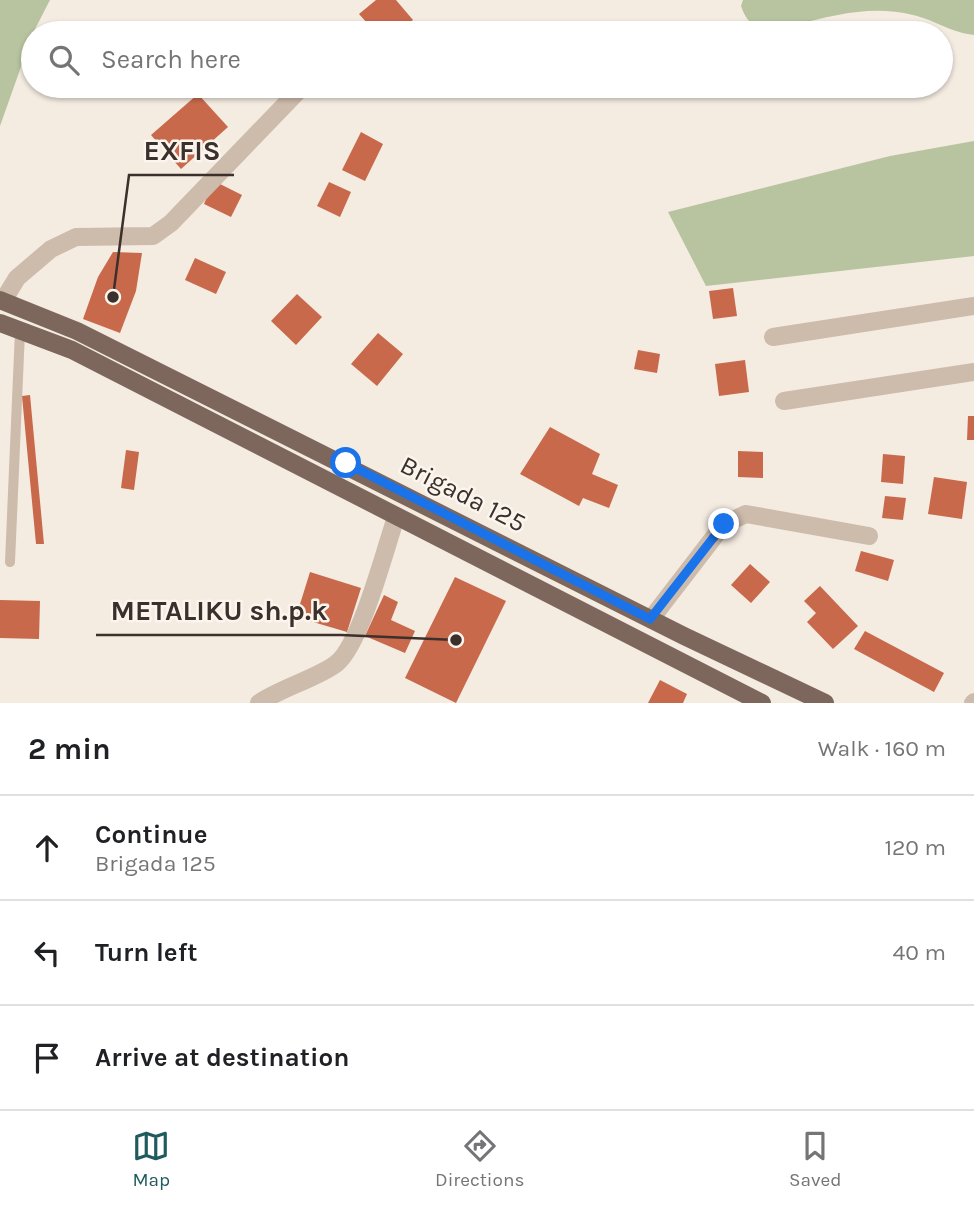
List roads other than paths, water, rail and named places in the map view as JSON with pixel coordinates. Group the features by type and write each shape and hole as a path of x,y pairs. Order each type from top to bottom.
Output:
{"main road":[{"name":"Brigada 125","path":"2,301 78,331 650,619 825,703"},
{"name":"Brigada 125","path":"0,323 72,350 762,703"}],"street":[{"path":"2,301 17,278 51,248 76,237 153,236 172,223 292,98"},
{"path":"774,337 974,306"},
{"path":"784,401 974,372"},
{"path":"650,619 724,524 746,514 869,536"},
{"path":"259,703 275,692 337,663 355,638 396,517"}],"lane":[{"path":"10,562 20,331"}],"place":[{"name":"EXFIS","path":"113,297"},
{"name":"METALIKU sh.p.k","path":"456,640"}]}
